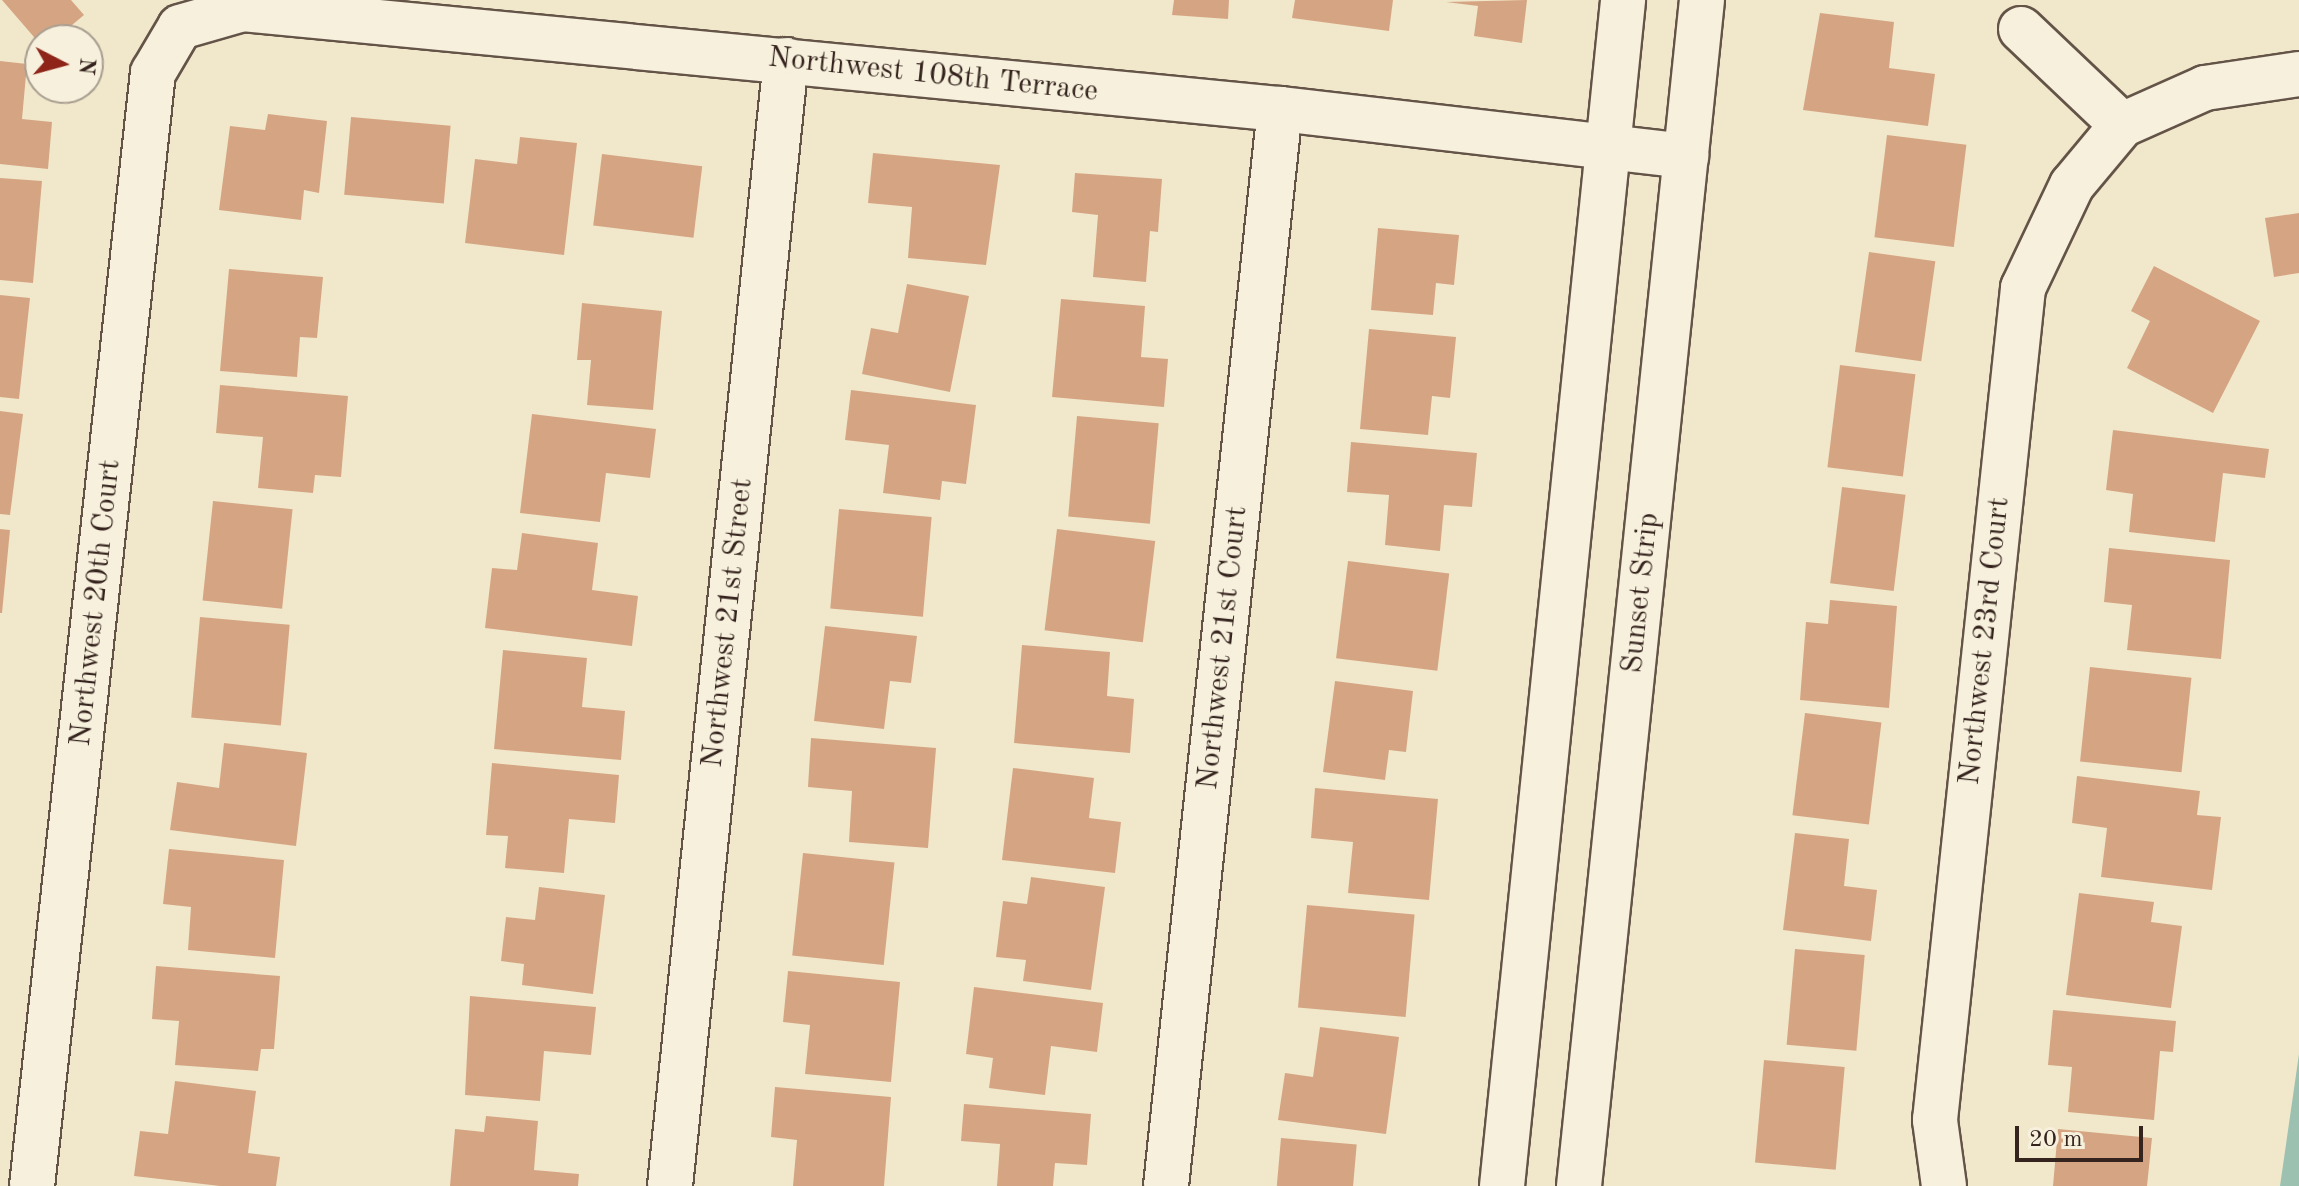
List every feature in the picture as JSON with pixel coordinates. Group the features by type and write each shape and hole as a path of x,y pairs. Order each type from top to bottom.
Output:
{"street":[{"path":"1502,1186 1623,0"},
{"name":"Sunset Strip","path":"1579,1186 1702,0"},
{"name":"Northwest 108th Terrace","path":"180,27 243,9 1280,109 1686,156"},
{"name":"Northwest 20th Court","path":"32,1186 153,73 180,27"},
{"path":"2021,29 2122,125 2205,88 2299,74"},
{"name":"Northwest 21st Street","path":"670,1186 786,60"},
{"name":"Northwest 21st Court","path":"1166,1186 1280,109"},
{"name":"Northwest 23rd Court","path":"1944,1186 1935,1120 2023,288 2072,185 2122,125"}],"shaded area":[{"path":"2299,1054 2299,1186 2280,1186"}],"building":[{"path":"2,0 71,0 84,15 73,24 24,25"},
{"path":"1174,0 1229,0 1228,19 1172,15"},
{"path":"1295,0 1393,0 1389,31 1292,18"},
{"path":"1527,0 1522,43 1474,36 1478,6 1446,2"},
{"path":"1820,13 1894,22 1889,68 1935,74 1928,126 1803,110"},
{"path":"0,61 24,64 22,119 52,122 48,169 0,164"},
{"path":"268,114 327,121 319,193 304,190 301,220 219,210 230,126 265,130"},
{"path":"351,117 451,126 444,203 344,195"},
{"path":"1887,135 1966,145 1954,247 1874,237"},
{"path":"520,137 577,143 564,255 465,243 475,159 517,164"},
{"path":"873,153 1000,165 986,265 908,258 912,207 868,203"},
{"path":"602,154 702,166 693,238 593,225"},
{"path":"1075,173 1162,179 1158,232 1150,231 1146,282 1093,277 1098,215 1072,212"},
{"path":"0,178 42,181 33,283 0,280"},
{"path":"2299,213 2299,273 2274,277 2265,218"},
{"path":"1378,228 1459,235 1454,285 1436,283 1433,315 1371,310"},
{"path":"1869,252 1935,261 1921,361 1855,352"},
{"path":"2154,266 2260,321 2213,413 2127,368 2150,321 2131,311"},
{"path":"229,269 323,277 317,338 300,337 297,377 220,371"},
{"path":"907,284 969,296 950,392 862,374 871,328 898,333"},
{"path":"0,295 30,298 19,399 0,397"},
{"path":"1061,299 1145,306 1141,357 1168,359 1164,407 1052,397"},
{"path":"582,303 662,311 653,410 587,405 591,360 577,360"},
{"path":"1369,329 1456,337 1450,398 1432,396 1428,435 1360,429"},
{"path":"1840,365 1915,374 1903,476 1827,467"},
{"path":"220,385 348,396 341,477 315,475 313,493 258,488 263,437 216,433"},
{"path":"851,390 976,405 966,484 942,481 940,500 883,493 889,445 845,440"},
{"path":"0,411 23,414 10,515 0,514"},
{"path":"532,414 656,429 650,478 606,473 600,522 520,513"},
{"path":"1077,416 1159,423 1150,524 1068,517"},
{"path":"2113,430 2269,449 2265,478 2223,473 2215,542 2129,532 2133,494 2106,490"},
{"path":"1351,442 1477,453 1472,507 1444,505 1440,551 1385,545 1389,495 1347,492"},
{"path":"1842,487 1906,495 1894,591 1830,583"},
{"path":"213,501 293,509 282,609 203,600"},
{"path":"839,509 932,517 923,617 830,609"},
{"path":"0,529 10,530 2,613 0,613"},
{"path":"1057,529 1155,541 1143,642 1045,630"},
{"path":"522,533 598,543 592,590 638,596 632,646 485,628 492,568 517,570"},
{"path":"2109,548 2230,560 2221,659 2127,650 2132,605 2104,602"},
{"path":"1348,561 1449,573 1437,671 1336,658"},
{"path":"1830,600 1897,606 1889,708 1800,700 1806,622 1828,624"},
{"path":"200,617 290,625 281,725 191,718"},
{"path":"825,626 917,636 911,683 890,681 884,729 814,721"},
{"path":"1022,645 1110,652 1107,696 1134,699 1130,753 1014,743"},
{"path":"503,650 587,658 582,707 625,711 621,760 494,749"},
{"path":"2090,667 2191,678 2182,772 2080,761"},
{"path":"1335,681 1413,691 1406,752 1389,750 1385,780 1323,772"},
{"path":"1805,713 1881,722 1869,825 1792,815"},
{"path":"811,738 936,748 928,848 849,842 852,791 808,787"},
{"path":"224,743 307,753 296,846 170,830 177,782 219,788"},
{"path":"492,763 619,775 615,823 569,819 564,873 505,868 508,836 486,835"},
{"path":"1013,768 1094,778 1089,818 1121,822 1115,873 1002,860"},
{"path":"2077,776 2200,791 2197,815 2221,817 2212,890 2101,877 2107,828 2072,823"},
{"path":"1315,788 1438,799 1429,900 1348,893 1353,842 1311,838"},
{"path":"1795,833 1849,839 1844,886 1877,890 1871,941 1783,930"},
{"path":"169,849 284,860 275,958 188,950 191,907 163,904"},
{"path":"803,853 894,863 884,965 792,955"},
{"path":"1031,877 1105,887 1091,990 1023,981 1026,960 996,957 1003,901 1027,904"},
{"path":"539,887 605,895 593,994 522,985 524,964 501,961 506,917 535,920"},
{"path":"2079,893 2154,902 2151,922 2182,926 2171,1008 2066,995"},
{"path":"1307,905 1415,914 1406,1017 1298,1008"},
{"path":"1795,949 1865,955 1856,1051 1787,1045"},
{"path":"156,966 280,976 274,1049 261,1049 258,1071 175,1065 179,1021 152,1019"},
{"path":"788,971 900,982 891,1082 805,1074 810,1025 783,1022"},
{"path":"974,987 1103,1003 1097,1052 1051,1046 1045,1095 989,1088 993,1058 966,1054"},
{"path":"470,996 596,1007 591,1055 544,1051 540,1101 465,1095"},
{"path":"2053,1010 2176,1021 2173,1052 2160,1051 2154,1120 2068,1112 2072,1067 2048,1065"},
{"path":"1320,1027 1399,1037 1386,1134 1278,1120 1285,1073 1313,1077"},
{"path":"1764,1060 1845,1067 1836,1170 1755,1163"},
{"path":"175,1081 256,1091 248,1153 280,1157 276,1186 220,1186 134,1176 140,1131 168,1134"},
{"path":"775,1087 891,1097 884,1186 793,1186 797,1140 771,1137"},
{"path":"964,1104 1091,1114 1087,1165 1055,1163 1053,1186 997,1186 1000,1144 961,1141"},
{"path":"486,1116 538,1121 534,1170 579,1174 578,1186 450,1186 455,1129 484,1132"},
{"path":"2058,1129 2152,1138 2147,1186 2053,1186"},
{"path":"1281,1138 1357,1145 1353,1186 1277,1186"}]}
